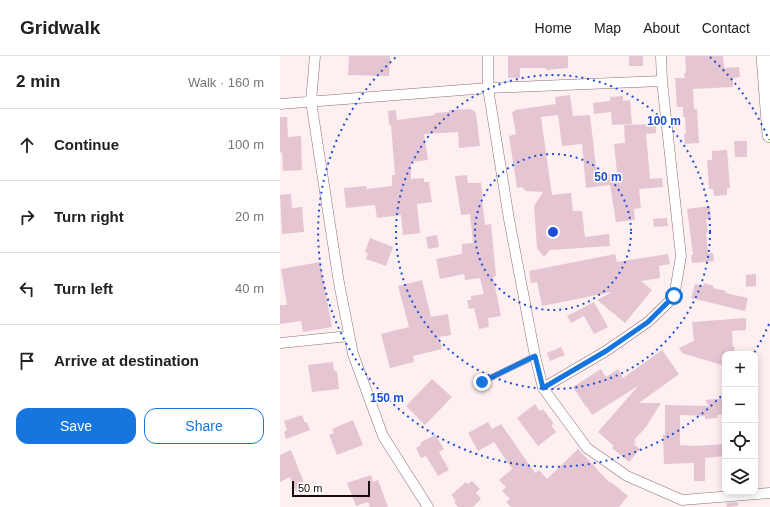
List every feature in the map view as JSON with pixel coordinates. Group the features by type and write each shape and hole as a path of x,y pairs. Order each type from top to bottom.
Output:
{"street":[{"path":"315,56 311,101 339,283 353,354 383,436 428,507"},
{"path":"488,56 488,88 509,220 535,356 543,388 587,448 626,476 682,504 770,493"},
{"path":"543,388 606,351 648,322 674,296 681,256 662,81 661,56"},
{"path":"764,56 770,135"},
{"path":"280,104 488,88 662,81"},
{"path":"281,343 350,336"}],"lane":[{"path":"482,382 535,356"}],"building":[{"path":"349,56 390,56 389,76 348,75"},
{"path":"508,56 568,56 568,68 546,70 546,68 520,68 520,78 508,78"},
{"path":"629,56 643,56 643,66 629,66"},
{"path":"685,56 723,56 724,68 739,67 740,77 733,78 733,87 693,89 694,109 697,109 699,143 685,144 684,134 686,134 683,107 677,107 675,78 685,78"},
{"path":"570,95 573,116 590,115 597,175 617,173 614,144 625,143 624,125 656,124 656,133 646,134 650,179 662,178 663,187 639,189 641,208 634,209 635,220 616,222 610,185 586,188 582,144 562,146 558,115 541,117 552,195 571,193 573,211 582,211 585,237 609,234 610,246 550,250 544,257 537,248 534,206 543,192 526,191 522,187 517,188 509,136 516,134 512,112 515,110 556,104 555,97"},
{"path":"623,96 623,101 630,100 632,124 612,125 611,112 594,114 593,103 610,101 610,97"},
{"path":"470,109 476,114 480,146 459,148 458,132 424,134 428,160 411,162 411,179 424,178 424,182 429,182 432,202 417,204 420,233 403,235 401,215 377,218 375,205 346,208 344,188 366,186 367,189 392,186 392,175 395,175 391,125 389,125 388,111 396,110 397,120 435,115 435,113 449,112 449,110"},
{"path":"280,117 287,117 288,137 301,136 302,170 283,171 282,152 280,153"},
{"path":"734,141 747,141 747,157 735,157"},
{"path":"727,150 730,188 727,188 727,195 714,196 713,189 709,189 707,160 712,160 712,151"},
{"path":"467,175 468,183 481,183 485,225 491,224 496,276 493,277 501,316 488,318 489,327 479,329 474,308 469,309 467,300 471,300 471,296 484,294 480,278 465,280 464,274 440,279 436,259 462,254 462,244 473,243 470,214 461,215 455,176"},
{"path":"291,194 292,208 302,207 304,232 282,234 280,195"},
{"path":"710,206 711,219 706,219 708,233 706,233 708,253 713,253 714,261 692,263 691,255 693,255 687,209"},
{"path":"667,218 668,226 654,227 653,219"},
{"path":"437,235 439,247 428,249 426,237"},
{"path":"370,238 393,247 386,266 366,259 368,253 365,252"},
{"path":"615,254 617,262 668,254 670,264 659,266 660,278 641,281 652,290 625,323 597,300 612,292 542,306 537,282 531,283 529,271"},
{"path":"320,262 332,327 303,332 301,321 280,324 280,305 287,305 281,269"},
{"path":"756,274 756,286 746,287 746,275"},
{"path":"422,280 431,317 448,314 451,335 439,337 442,349 413,356 414,362 390,368 381,334 409,327 398,286"},
{"path":"704,283 714,286 713,288 726,291 725,293 748,298 745,311 691,298 695,284 703,286"},
{"path":"594,302 608,327 594,334 584,316 571,323 567,316"},
{"path":"746,318 746,330 732,331 733,347 735,347 734,351 722,351 722,365 682,353 679,348 694,341 692,322"},
{"path":"561,347 565,355 550,361 547,353"},
{"path":"662,350 679,374 639,403 661,403 646,427 634,440 636,442 634,444 640,449 629,462 612,448 614,446 598,432 638,386 592,415 573,387 601,369 606,377 618,369 623,378"},
{"path":"333,362 334,371 337,371 339,389 312,392 308,365"},
{"path":"432,379 452,397 425,425 406,406"},
{"path":"722,398 722,414 717,415 718,418 705,419 705,416 680,415 680,445 696,446 722,444 722,456 705,458 705,481 694,481 694,463 664,464 663,435 665,435 665,405 709,406 705,400"},
{"path":"535,404 540,411 543,409 554,424 551,425 556,432 538,446 517,418"},
{"path":"302,415 310,430 286,439 284,432 287,430 284,421"},
{"path":"353,420 363,445 337,455 329,435 334,433 332,429"},
{"path":"488,422 492,429 501,424 535,473 539,470 547,479 578,449 610,483 611,482 628,496 619,507 511,507 506,502 510,499 502,491 506,487 499,480 512,469 494,442 478,451 468,433"},
{"path":"435,435 444,449 439,452 449,470 438,476 426,456 421,458 416,448 421,445 420,443"},
{"path":"291,450 306,488 296,492 290,477 280,482 280,455"},
{"path":"371,475 373,482 378,480 388,507 370,507 368,502 356,506 347,483"},
{"path":"472,481 480,489 476,493 481,499 473,507 458,507 454,502 456,501 451,495 466,482 468,484"},
{"path":"738,502 738,506 727,507 726,503"}],"route":[{"path":"482,382 535,356 543,388 606,351 648,322 674,296"}]}
